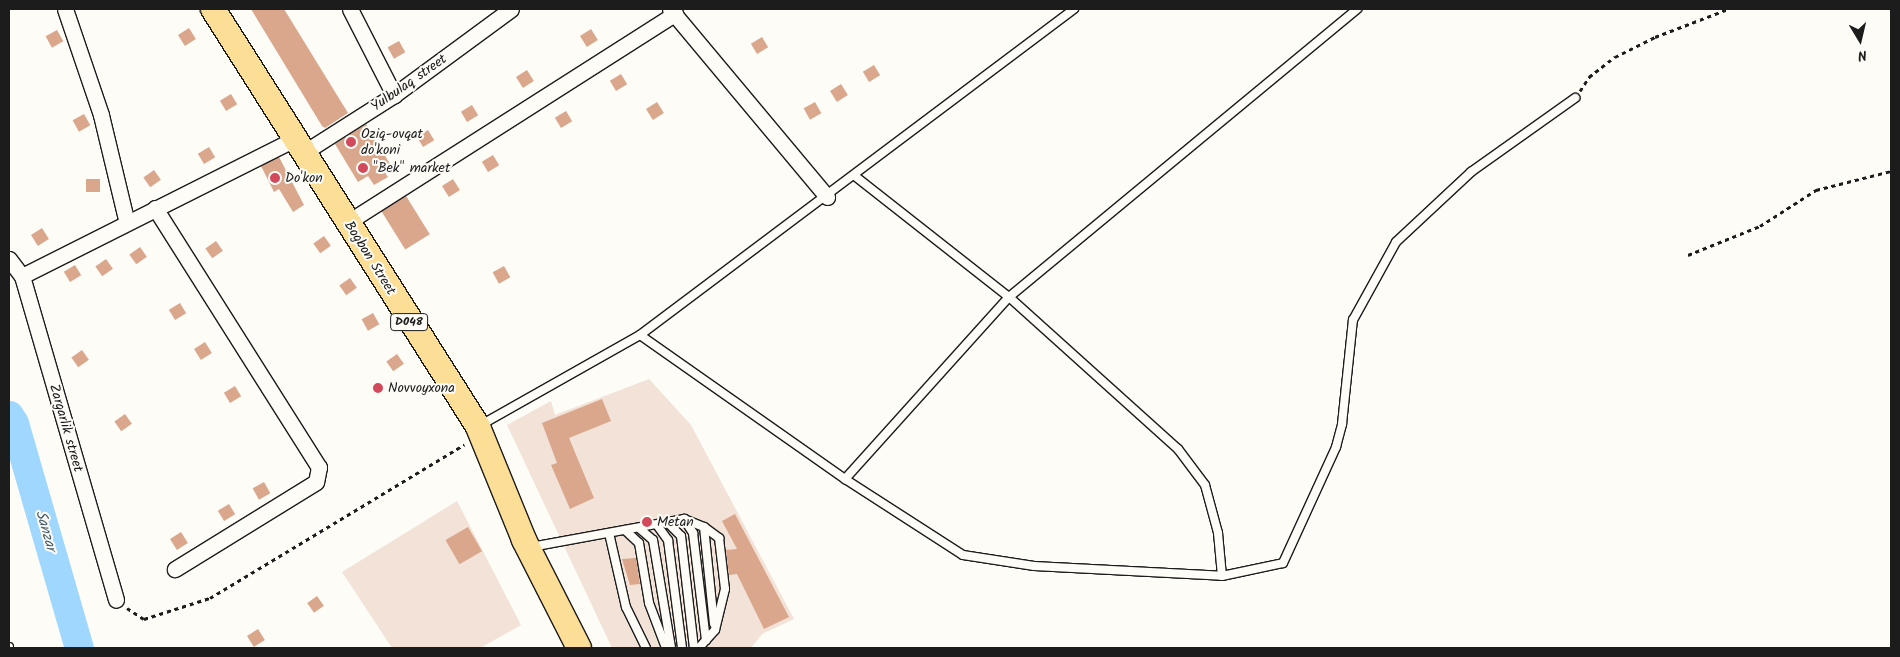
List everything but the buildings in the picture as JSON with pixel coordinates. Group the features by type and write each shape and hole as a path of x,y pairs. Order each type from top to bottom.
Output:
{"main road":[{"name":"Bogbon Street","path":"213,9 479,431 527,547 579,648"}],"street":[{"path":"65,9 101,115 127,223"},
{"path":"350,9 394,95"},
{"name":"Yulbulaq street","path":"22,276 155,208 300,145 394,95 511,9"},
{"path":"348,222 672,12 827,197"},
{"path":"155,208 318,467 316,482 175,569"},
{"name":"Zargarlik street","path":"9,259 22,276 116,600"}],"lane":[{"path":"479,431 640,335 855,176 1074,9"},
{"path":"845,479 1009,297 1357,9"},
{"path":"640,335 845,479 963,555 1034,566 1222,576 1283,563 1336,447 1342,424 1353,320 1396,242 1471,172 1575,98"},
{"path":"855,176 1009,297 1178,449 1205,485 1218,533 1222,576"},
{"path":"527,547 684,519 704,527 719,538 725,589 715,630 699,648"},
{"path":"684,519 693,534 706,640"},
{"path":"668,523 680,536 694,648"},
{"path":"657,525 668,540 682,648"},
{"path":"704,527 715,630"},
{"path":"639,528 653,540 671,648"},
{"path":"625,530 639,543 648,603 666,648"},
{"path":"608,533 626,608 646,648"}],"path":[{"path":"1575,98 1590,77 1615,57 1655,37 1728,9"},
{"path":"1688,255 1760,226 1816,190 1891,171"},
{"path":"116,600 144,619 210,598 479,431"}],"shaded area":[{"name":"Metan","path":"649,379 691,425 794,619 762,634 751,648 612,648 507,425 551,401 555,415"},
{"path":"457,501 521,625 480,648 392,648 342,572"}],"waterway":[{"name":"Sanzar","path":"9,415 14,423 79,648"}],"place":[{"name":"Oziq-ovqat do'koni","path":"351,142"},
{"name":"\"Bek\" market","path":"363,168"},
{"name":"Do'kon","path":"275,178"},
{"name":"Novvoyxona","path":"378,388"},
{"name":"Metan","path":"647,522"}]}
